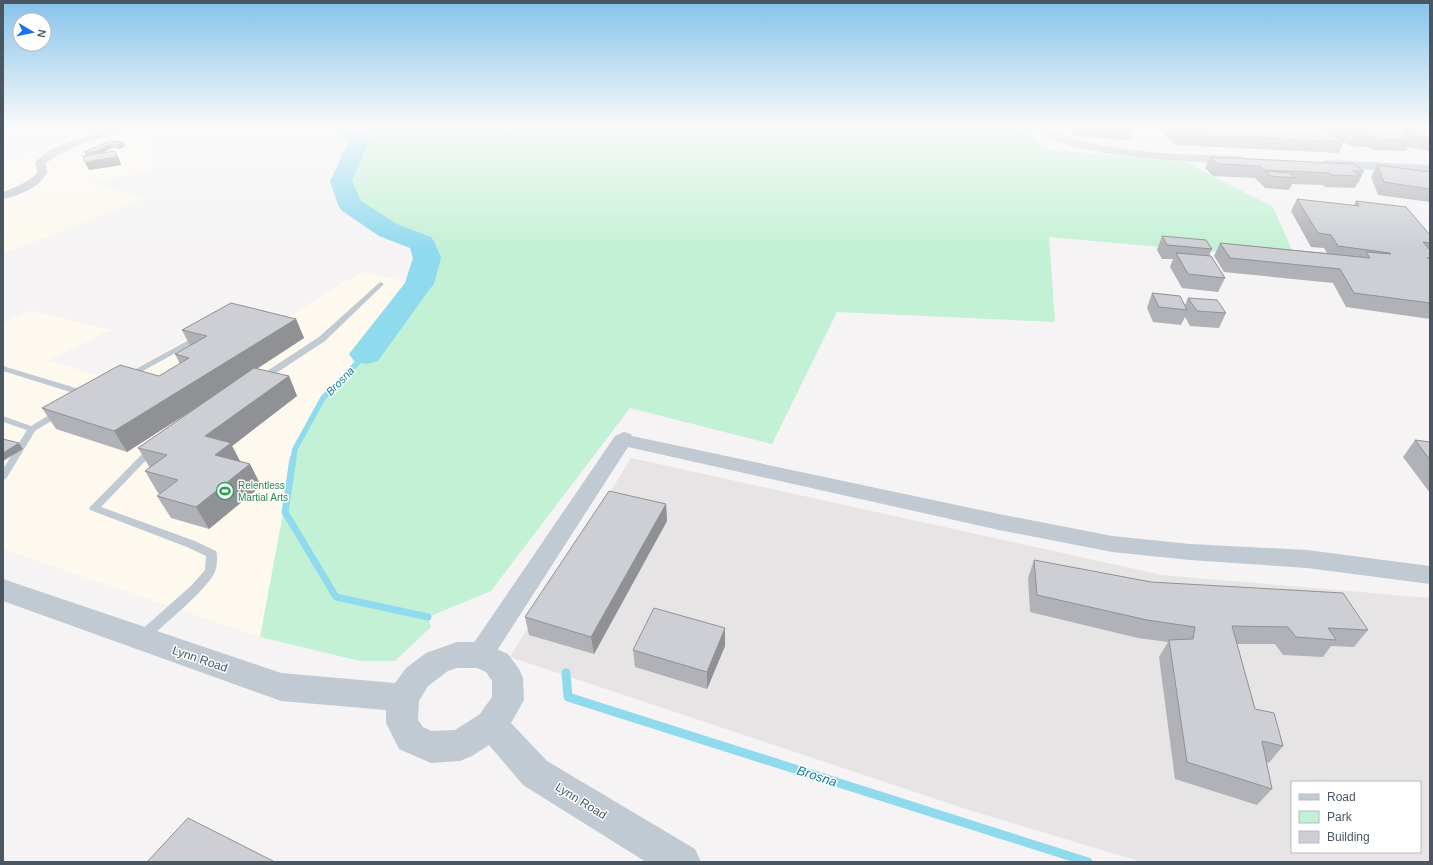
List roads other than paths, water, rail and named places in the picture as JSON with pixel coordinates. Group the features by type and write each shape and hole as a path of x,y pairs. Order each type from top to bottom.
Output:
{"street":[{"path":"3,196 19,190 40,177 41,168"},
{"path":"1415,168 1430,169"},
{"path":"480,655 623,439 984,519 1112,544 1190,552 1307,559 1430,575"},
{"name":"Lynn Road","path":"3,590 281,687 403,698"},
{"path":"457,655 480,655 497,663 508,678 508,700 492,725 460,745 431,747 411,738 402,723 403,698 417,677 437,662 457,655"},
{"name":"Lynn Road","path":"492,725 535,773 682,862"}],"lane":[{"path":"256,382 322,339 380,284"},
{"path":"119,380 210,332"},
{"path":"3,368 94,393 77,402"},
{"path":"3,477 32,430 64,410"},
{"path":"3,420 32,430"},
{"path":"140,638 196,588 210,571 212,554 191,544 94,508 150,450 157,446"}],"waterway":[{"name":"Brosna","path":"347,168 341,181 350,205 388,230 422,243 427,258 419,284 366,354"},
{"name":"Brosna","path":"293,460 295,449 323,398 366,354"},
{"name":"Brosna","path":"293,459 285,512 336,597 428,617"},
{"name":"Brosna","path":"566,673 568,697 1088,862"}],"place":[{"name":"Relentless Martial Arts","path":"225,491"}]}
